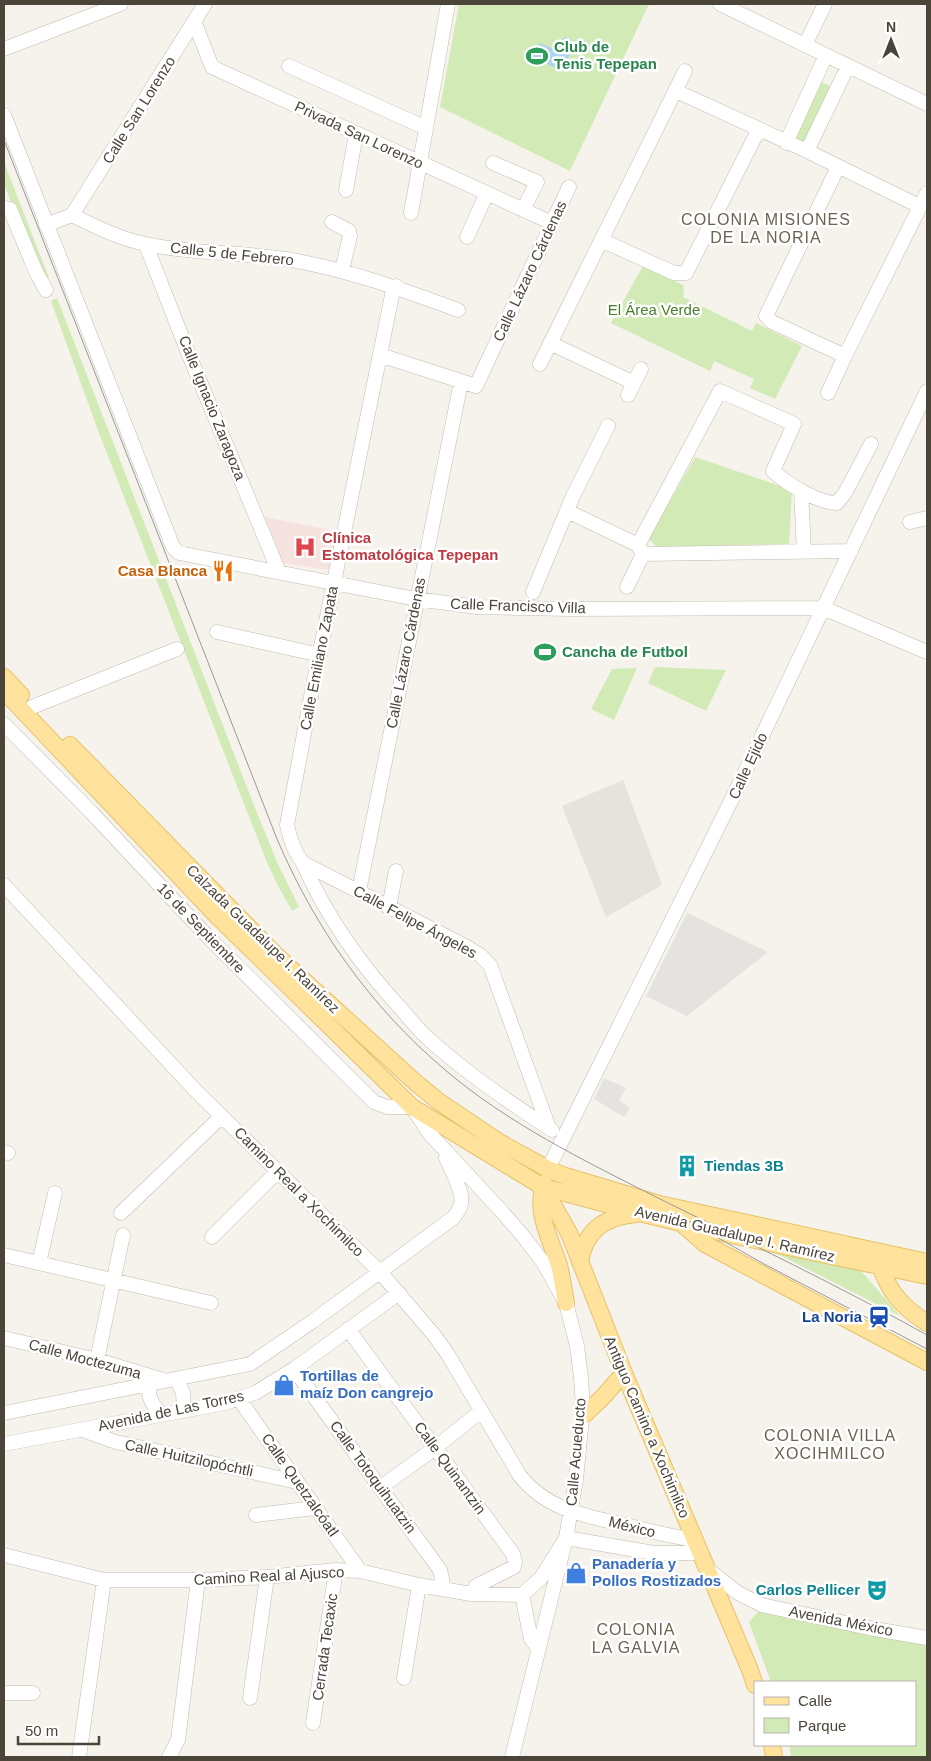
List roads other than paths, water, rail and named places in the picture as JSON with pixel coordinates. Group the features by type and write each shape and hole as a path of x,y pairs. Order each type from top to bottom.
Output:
{"main road":[{"name":"Calzada Guadalupe I. Ramírez","path":"4,676 32,707 277,956 415,1082 438,1101 498,1142 548,1169"},
{"name":"Calzada Guadalupe I. Ramírez","path":"4,691 217,916 412,1107 543,1187"},
{"path":"548,1169 540,1202 542,1217 559,1267 566,1303"},
{"name":"Avenida Guadalupe I. Ramírez","path":"548,1169 595,1186 877,1259 927,1276"},
{"name":"Avenida Guadalupe I. Ramírez","path":"543,1187 643,1214 736,1236 877,1259 927,1262"},
{"name":"Antiguo Camino a Xochimilco","path":"543,1187 569,1233 624,1373 754,1682"},
{"path":"580,1262 582,1248 592,1234 608,1220 626,1215 643,1214"},
{"path":"679,1222 705,1244 927,1362"},
{"path":"877,1259 885,1281 893,1293 907,1308 927,1323"},
{"path":"583,1416 624,1373"}],"street":[{"path":"4,49 121,4"},
{"name":"Calle San Lorenzo","path":"72,215 206,4"},
{"path":"411,213 448,4"},
{"path":"805,45 825,4"},
{"path":"727,5 927,104"},
{"name":"Privada San Lorenzo","path":"194,21 212,67 552,224"},
{"path":"786,143 826,55"},
{"path":"289,66 426,128"},
{"path":"806,151 848,66"},
{"path":"540,364 685,71"},
{"path":"676,91 919,206"},
{"path":"4,115 46,225 72,215"},
{"path":"601,240 674,273 686,273 759,129"},
{"path":"346,190 356,134"},
{"path":"493,162 537,182 523,210"},
{"path":"838,167 766,316 768,320 845,356"},
{"name":"Calle Lázaro Cárdenas","path":"358,891 461,382 476,386 569,187"},
{"path":"467,237 487,193"},
{"path":"828,393 927,193"},
{"path":"4,208 10,209 36,272 46,290"},
{"name":"Calle 5 de Febrero","path":"72,215 102,230 146,244 285,259 342,270 396,286 458,310"},
{"path":"332,222 349,231 350,236 342,270"},
{"name":"Calle Francisco Villa","path":"46,225 173,547 179,553 416,599 477,607 568,609 823,608"},
{"name":"Calle Ignacio Zaragoza","path":"146,244 189,355 279,572"},
{"name":"Calle Emiliano Zapata","path":"303,864 290,841 287,825 392,295 396,286"},
{"path":"550,343 631,389 641,369"},
{"path":"380,356 461,382"},
{"path":"627,587 640,550 720,391 794,424 773,472 781,479 829,503 837,503 845,492 871,444"},
{"name":"Calle Ejido","path":"548,1169 730,803 927,392"},
{"path":"533,592 567,511 608,426"},
{"path":"801,490 804,552"},
{"path":"567,511 640,550 851,551"},
{"path":"910,522 927,518"},
{"path":"823,608 927,652"},
{"path":"216,632 320,655"},
{"path":"32,707 177,649"},
{"name":"16 de Septiembre","path":"4,724 91,812 209,938 374,1102 387,1107 412,1107"},
{"path":"303,864 341,932 372,976 430,1041 497,1094 565,1138"},
{"name":"Calle Felipe Ángeles","path":"303,864 465,946 490,965 549,1128"},
{"path":"389,907 396,871"},
{"name":"Camino Real a Xochimilco","path":"4,886 169,1062 380,1272 447,1352 520,1476 528,1486 543,1497 571,1512"},
{"name":"Calle Acueducto","path":"412,1107 442,1149 523,1236 543,1262 566,1303 578,1354 583,1416 571,1512 512,1757"},
{"path":"122,1213 222,1116"},
{"name":"Avenida de Las Torres","path":"4,1414 250,1364 453,1218 462,1204 461,1195 442,1149"},
{"path":"212,1237 278,1171"},
{"path":"38,1263 55,1193"},
{"path":"97,1360 123,1235"},
{"path":"4,1255 211,1303"},
{"name":"Avenida de Las Torres","path":"4,1444 225,1403 255,1393 294,1369 399,1293"},
{"name":"Calle Quinantzin","path":"348,1330 513,1554 514,1567 476,1586 471,1594"},
{"name":"Calle Moctezuma","path":"4,1338 172,1380"},
{"name":"Calle Totoquihuatzin","path":"294,1369 440,1570 442,1589"},
{"path":"172,1380 183,1393 185,1400 184,1410"},
{"path":"149,1384 148,1396 152,1405 161,1414"},
{"name":"Calle Quetzalcóatl","path":"239,1399 360,1571"},
{"path":"381,1487 435,1448 481,1411"},
{"name":"Calle Huitzilopóchtli","path":"82,1430 116,1442 298,1482"},
{"path":"256,1515 316,1508"},
{"name":"México","path":"571,1512 667,1536 700,1554"},
{"path":"538,1648 531,1639 522,1595 541,1578 566,1538 654,1553 700,1554"},
{"name":"Avenida México","path":"700,1554 738,1593 762,1605 927,1638"},
{"name":"Camino Real al Ajusco","path":"4,1555 104,1580 198,1580 267,1577 336,1570 360,1571 419,1585 471,1594 522,1595"},
{"name":"Cerrada Tecaxic","path":"313,1723 336,1570"},
{"path":"250,1698 267,1577"},
{"path":"79,1757 104,1580"},
{"path":"169,1757 178,1740 198,1580"},
{"path":"404,1678 419,1585"},
{"path":"4,1693 33,1693"}],"water":[{"path":"565,37 571,39 573,47 562,71 533,57 540,43 555,50 560,41"}],"tram line":[{"path":"4,140 277,839 309,904 347,964 392,1019 417,1045 444,1069 493,1107 601,1169 827,1282 927,1335"},
{"path":"676,1214 764,1264 927,1349"}],"place":[{"name":"Club de Tenis Tepepan","path":"537,56"},
{"name":"Clínica Estomatológica Tepepan","path":"305,547"},
{"name":"Casa Blanca","path":"223,571"},
{"name":"Cancha de Futbol","path":"545,652"},
{"name":"Tiendas 3B","path":"687,1166"},
{"name":"La Noria","path":"879,1317"},
{"name":"Tortillas de maíz Don cangrejo","path":"284,1385"},
{"name":"Panadería y Pollos Rostizados","path":"576,1573"},
{"name":"Carlos Pellicer","path":"877,1590"}],"district":[{"name":"COLONIA MISIONES DE LA NORIA","path":"766,228"},
{"name":"COLONIA VILLA XOCIHMILCO","path":"830,1444"},
{"name":"COLONIA LA GALVIA","path":"636,1638"}],"park label":[{"name":"El Área Verde","path":"654,310"}]}
